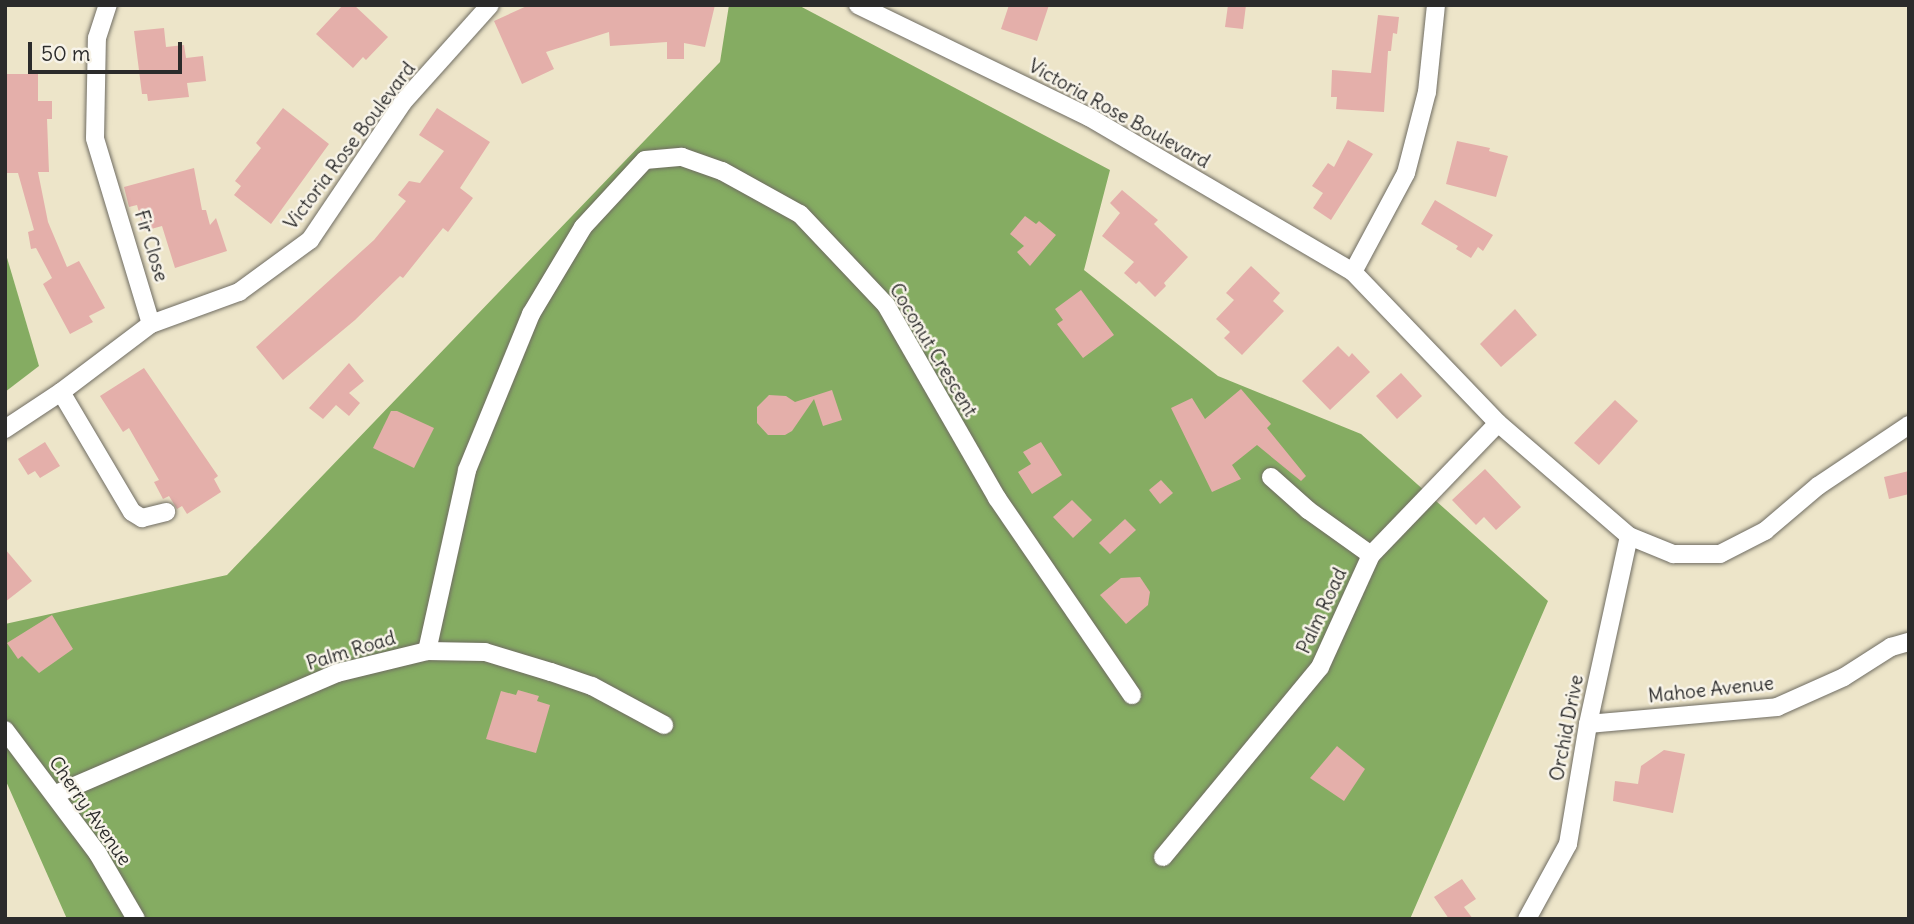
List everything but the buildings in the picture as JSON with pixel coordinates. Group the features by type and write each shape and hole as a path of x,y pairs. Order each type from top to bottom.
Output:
{"street":[{"name":"Fir Close","path":"108,5 97,38 96,138 150,324"},
{"name":"Victoria Rose Boulevard","path":"150,324 239,292 310,240 403,102 490,5"},
{"name":"Victoria Rose Boulevard","path":"858,5 1089,117 1353,272 1498,423 1629,536"},
{"path":"1353,272 1406,173 1427,92 1436,5"},
{"name":"Coconut Crescent","path":"427,651 467,470 531,314 583,227 645,160 682,158 722,171 800,214 886,305 997,498 1132,695"},
{"path":"5,429 61,392 150,324"},
{"path":"61,392 132,512 142,518 166,512"},
{"name":"Palm Road","path":"1163,857 1320,667 1371,555 1498,423"},
{"path":"1629,536 1673,554 1720,554 1765,531 1818,486 1909,425"},
{"path":"1271,477 1308,510 1371,555"},
{"name":"Orchid Drive","path":"1527,919 1568,844 1588,724 1629,536"},
{"name":"Mahoe Avenue","path":"1588,724 1777,707 1844,677 1891,648 1909,642"},
{"name":"Palm Road","path":"56,794 337,673 427,651 485,652 551,672 592,686 664,725"},
{"name":"Cherry Avenue","path":"5,730 56,794 98,854 136,919"}],"green space":[{"path":"729,5 798,5 1110,170 1084,270 1218,376 1361,434 1548,601 1410,919 67,919 5,779 5,624 227,575 720,62"},
{"path":"5,251 39,366 5,392"}]}
